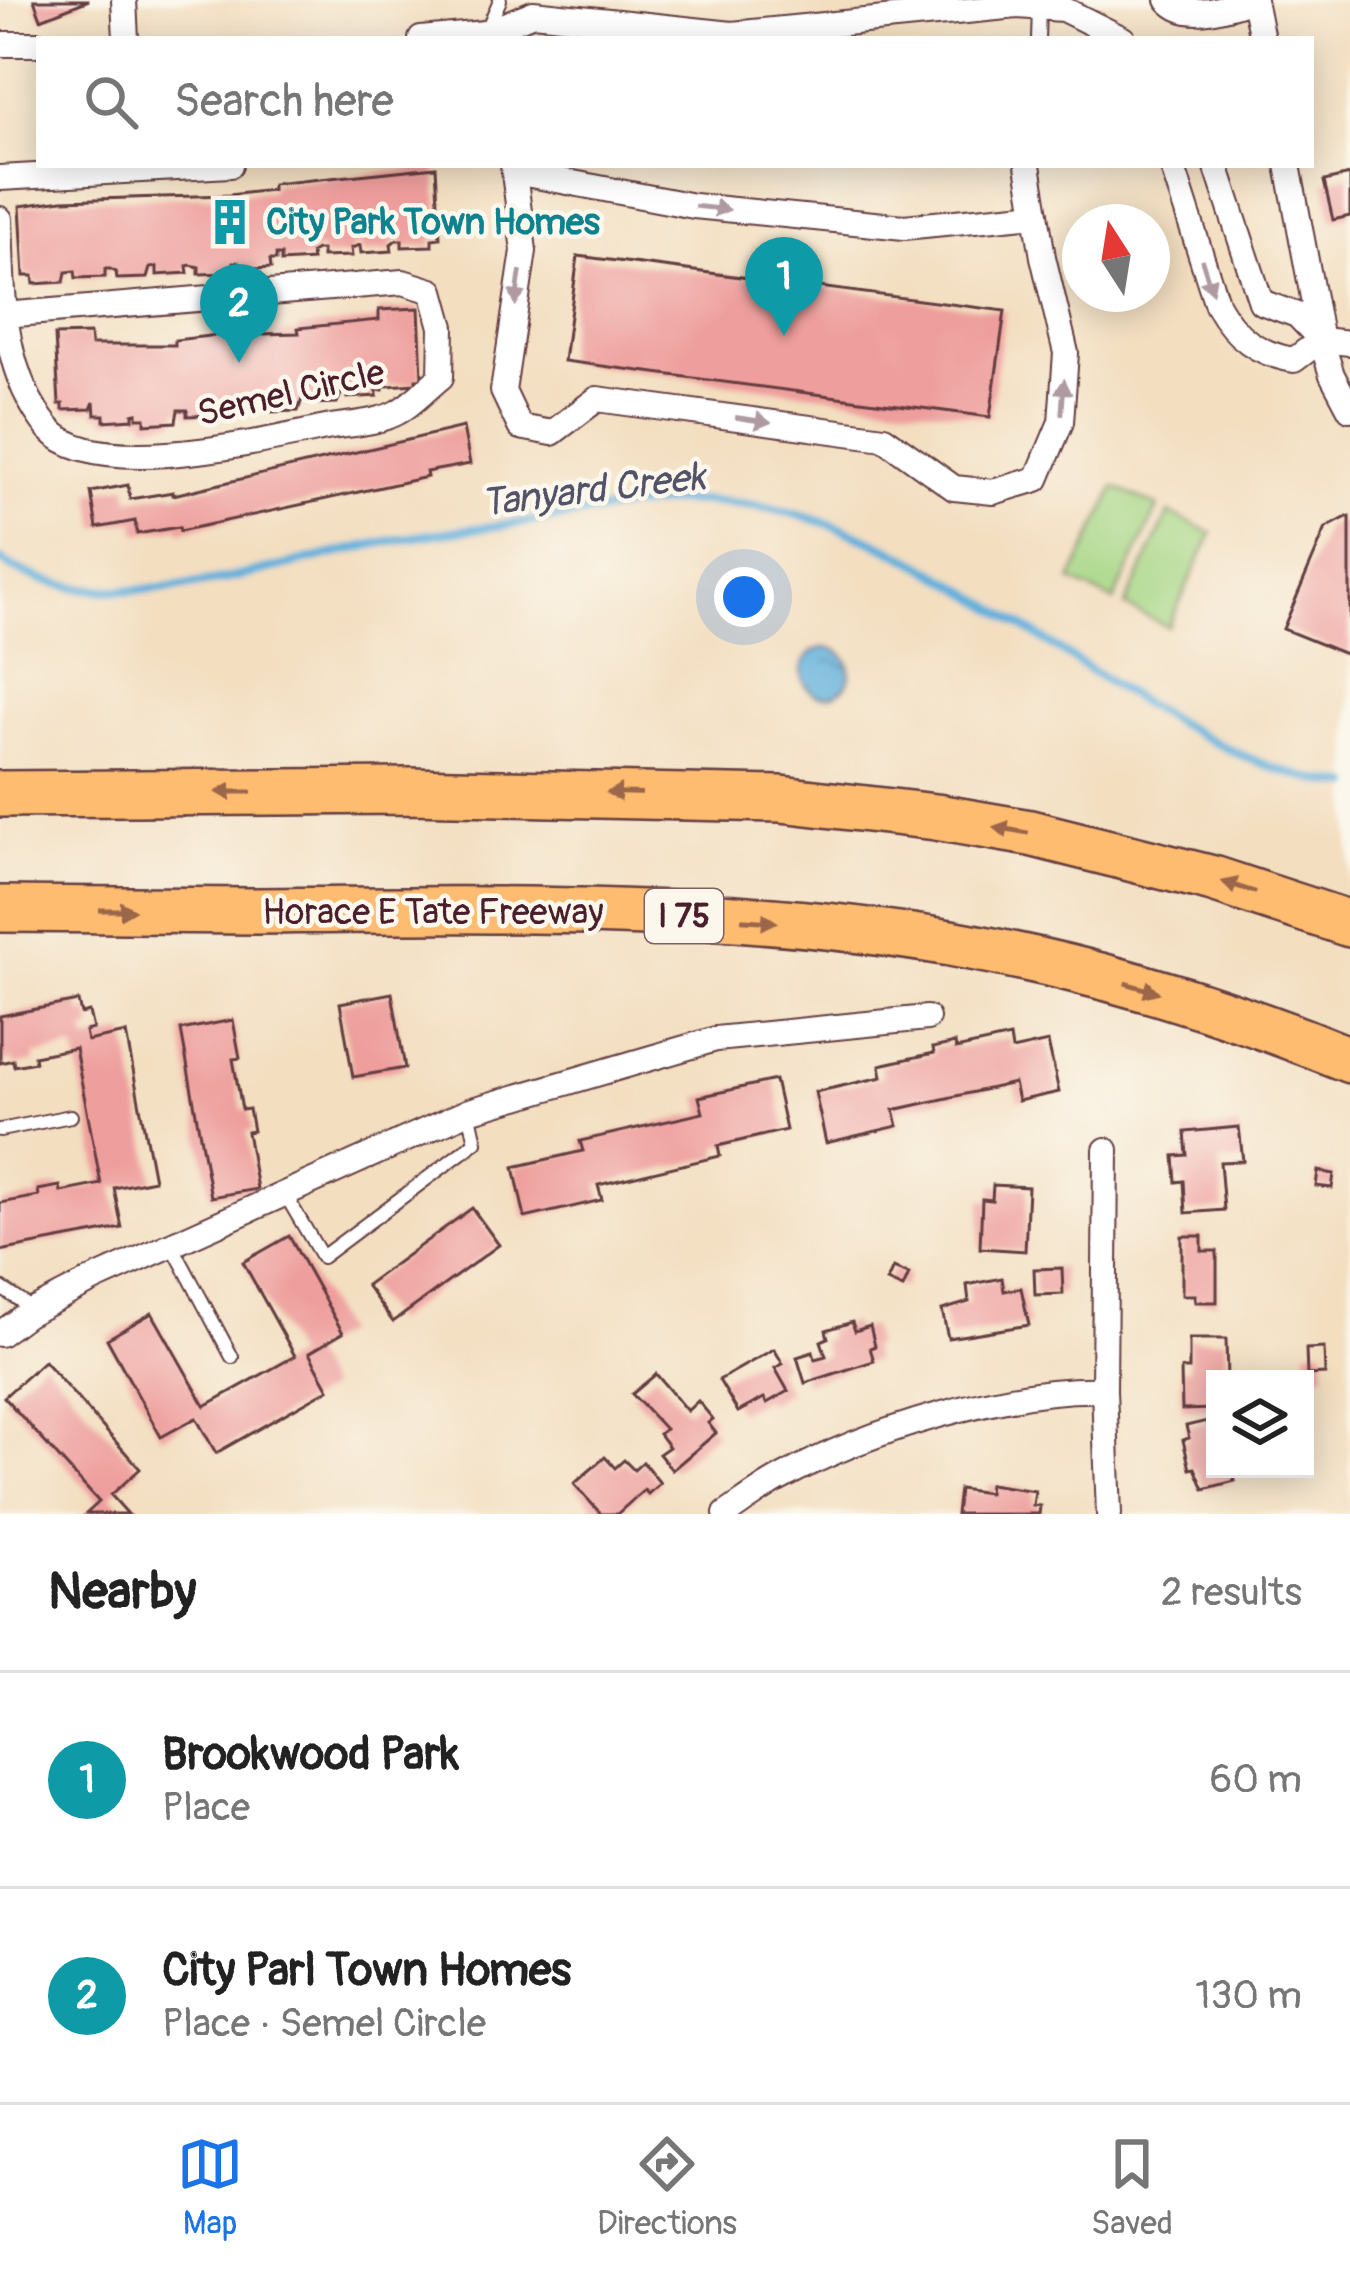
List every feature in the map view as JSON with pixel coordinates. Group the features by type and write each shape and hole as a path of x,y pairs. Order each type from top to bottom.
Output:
{"highway":[{"path":"0,794 409,791 781,799 1030,833 1213,879 1350,924"},
{"name":"Horace E Tate Freeway","path":"0,909 454,908 796,924 950,943 1091,973 1283,1032 1350,1060"}],"street":[{"path":"124,0 126,36"},
{"path":"1168,0 1176,8 1205,13 1252,0 1261,36"},
{"path":"492,36 533,13 602,11 732,34 1017,6 1063,9 1117,36"},
{"path":"0,44 36,44"},
{"path":"0,178 177,168"},
{"path":"1028,168 1066,353 1061,422 1037,479 993,491 954,488 884,438 598,399 552,433 520,427 503,391 524,251 514,169 694,206 904,227 1036,214"},
{"path":"1173,168 1216,305 1240,339 1273,357 1294,361 1321,340"},
{"path":"1217,168 1261,302 1297,315 1321,340 1350,343"},
{"path":"1289,168 1321,340 1350,409"},
{"name":"Semel Circle","path":"0,219 4,315 6,350 23,394 52,434 90,451 209,452 397,413 441,377 442,327 432,290 403,282 4,315"},
{"path":"0,1334 34,1310 469,1111 716,1039 927,1018"},
{"path":"1106,1150 1104,1390 1109,1514"},
{"path":"726,1514 780,1478 867,1439 922,1421 1060,1389 1104,1390"}],"lane":[{"path":"490,36 500,0"},
{"path":"1038,36 1039,7"},
{"path":"285,1194 322,1257 476,1142 469,1111"},
{"path":"0,1130 70,1116"},
{"path":"172,1245 232,1358"},
{"path":"0,1287 34,1310"}],"green space":[{"path":"1115,487 1158,507 1114,601 1071,581"},
{"path":"1169,513 1212,533 1168,627 1125,606"}],"water":[{"path":"826,648 843,655 850,672 843,689 826,696 809,689 802,672 809,655"}],"building":[{"path":"34,0 89,0 41,19"},
{"name":"City Park Town Homes","path":"436,168 440,238 432,239 432,246 402,247 402,240 396,240 392,251 361,253 360,245 351,248 352,256 322,257 322,250 316,250 312,260 281,262 281,255 276,255 276,260 270,260 271,268 238,270 238,262 233,262 230,273 199,274 199,267 191,265 188,273 157,275 157,267 150,268 147,278 117,279 110,269 105,269 105,277 76,278 75,271 66,272 64,282 34,284 33,276 24,276 20,206 62,200 229,195 272,190 272,184"},
{"path":"1350,175 1350,216 1333,220 1324,181"},
{"path":"578,256 1005,311 990,417 564,361"},
{"path":"419,308 422,379 416,379 416,384 387,386 387,380 382,381 383,390 377,390 377,396 347,398 347,392 342,392 337,403 308,404 308,399 302,399 298,411 267,412 261,403 258,409 227,411 227,405 221,405 216,415 187,416 187,410 178,410 176,422 145,424 137,413 133,419 104,421 104,415 95,415 94,402 91,409 63,410 59,404 55,335 90,334 91,345 175,345 175,340 218,335 299,333 298,328 379,320 379,310"},
{"path":"463,427 470,464 426,472 427,477 180,531 179,527 137,534 135,521 97,528 91,492 128,485 130,499 173,495"},
{"path":"1347,517 1350,656 1283,629 1326,528"},
{"path":"392,993 405,1068 353,1077 340,1003"},
{"path":"78,1001 81,1014 89,1012 93,1029 85,1031 87,1041 126,1033 154,1180 114,1188 122,1228 0,1251 0,1203 39,1196 38,1190 60,1186 61,1192 101,1184 75,1048 34,1056 35,1062 0,1063 0,1016"},
{"path":"233,1020 240,1058 233,1059 242,1110 249,1109 253,1131 247,1132 257,1189 211,1197 181,1030"},
{"path":"1010,1037 1012,1050 1048,1042 1059,1092 1018,1101 1014,1083 894,1110 898,1126 826,1143 815,1092 882,1077 880,1065 934,1053 933,1048 955,1043 956,1049"},
{"path":"775,1080 786,1130 718,1146 720,1156 598,1185 602,1200 525,1218 514,1167 583,1151 580,1141 703,1113 699,1097"},
{"path":"1239,1127 1243,1161 1220,1162 1224,1210 1186,1213 1184,1181 1176,1182 1174,1156 1187,1155 1185,1132"},
{"path":"1318,1171 1334,1174 1332,1188 1316,1186"},
{"path":"993,1185 1028,1187 1025,1251 980,1248 982,1199 992,1200"},
{"path":"472,1208 499,1245 393,1322 366,1285"},
{"path":"289,1236 343,1333 309,1353 329,1389 216,1453 196,1418 161,1437 107,1339 152,1313 205,1406 295,1356 243,1262"},
{"path":"1182,1236 1202,1236 1202,1251 1217,1251 1217,1302 1195,1302 1195,1295 1182,1295"},
{"path":"893,1268 909,1274 903,1288 887,1281"},
{"path":"1062,1268 1063,1294 1035,1295 1034,1269"},
{"path":"1002,1278 1004,1291 1021,1288 1029,1325 948,1338 942,1310 969,1302 967,1285"},
{"path":"852,1322 855,1331 870,1326 874,1361 805,1383 797,1357 813,1352 815,1359 826,1356 821,1341 828,1338 826,1330"},
{"path":"1189,1339 1226,1339 1227,1370 1206,1370 1206,1409 1182,1410 1181,1369 1189,1369"},
{"path":"1324,1348 1325,1374 1307,1370 1306,1349"},
{"path":"774,1349 783,1364 775,1368 788,1391 738,1412 719,1380"},
{"path":"44,1361 140,1469 111,1495 128,1514 86,1514 99,1502 4,1397"},
{"path":"656,1374 687,1411 698,1401 713,1419 708,1423 716,1433 672,1470 659,1454 669,1447 659,1434 665,1429 632,1394"},
{"path":"1206,1421 1206,1478 1235,1481 1204,1489 1195,1468 1190,1469 1183,1440 1189,1438 1186,1426"},
{"path":"605,1457 615,1468 624,1460 634,1470 643,1462 660,1483 648,1494 644,1490 617,1514 601,1514 574,1484"},
{"path":"989,1484 1035,1491 1033,1505 1040,1506 1039,1514 956,1514 959,1489 988,1493"}],"waterway":[{"name":"Tanyard Creek","path":"0,560 41,579 87,589 137,590 239,576 400,539 631,506 721,502 787,512 850,532 910,559 1214,742 1290,773 1350,785"}],"place":[{"name":"City Park Town Homes","path":"230,222"},
{"name":"Brookwood Park","path":"784,336"},
{"name":"City Parl Town Homes","path":"239,363"}]}
